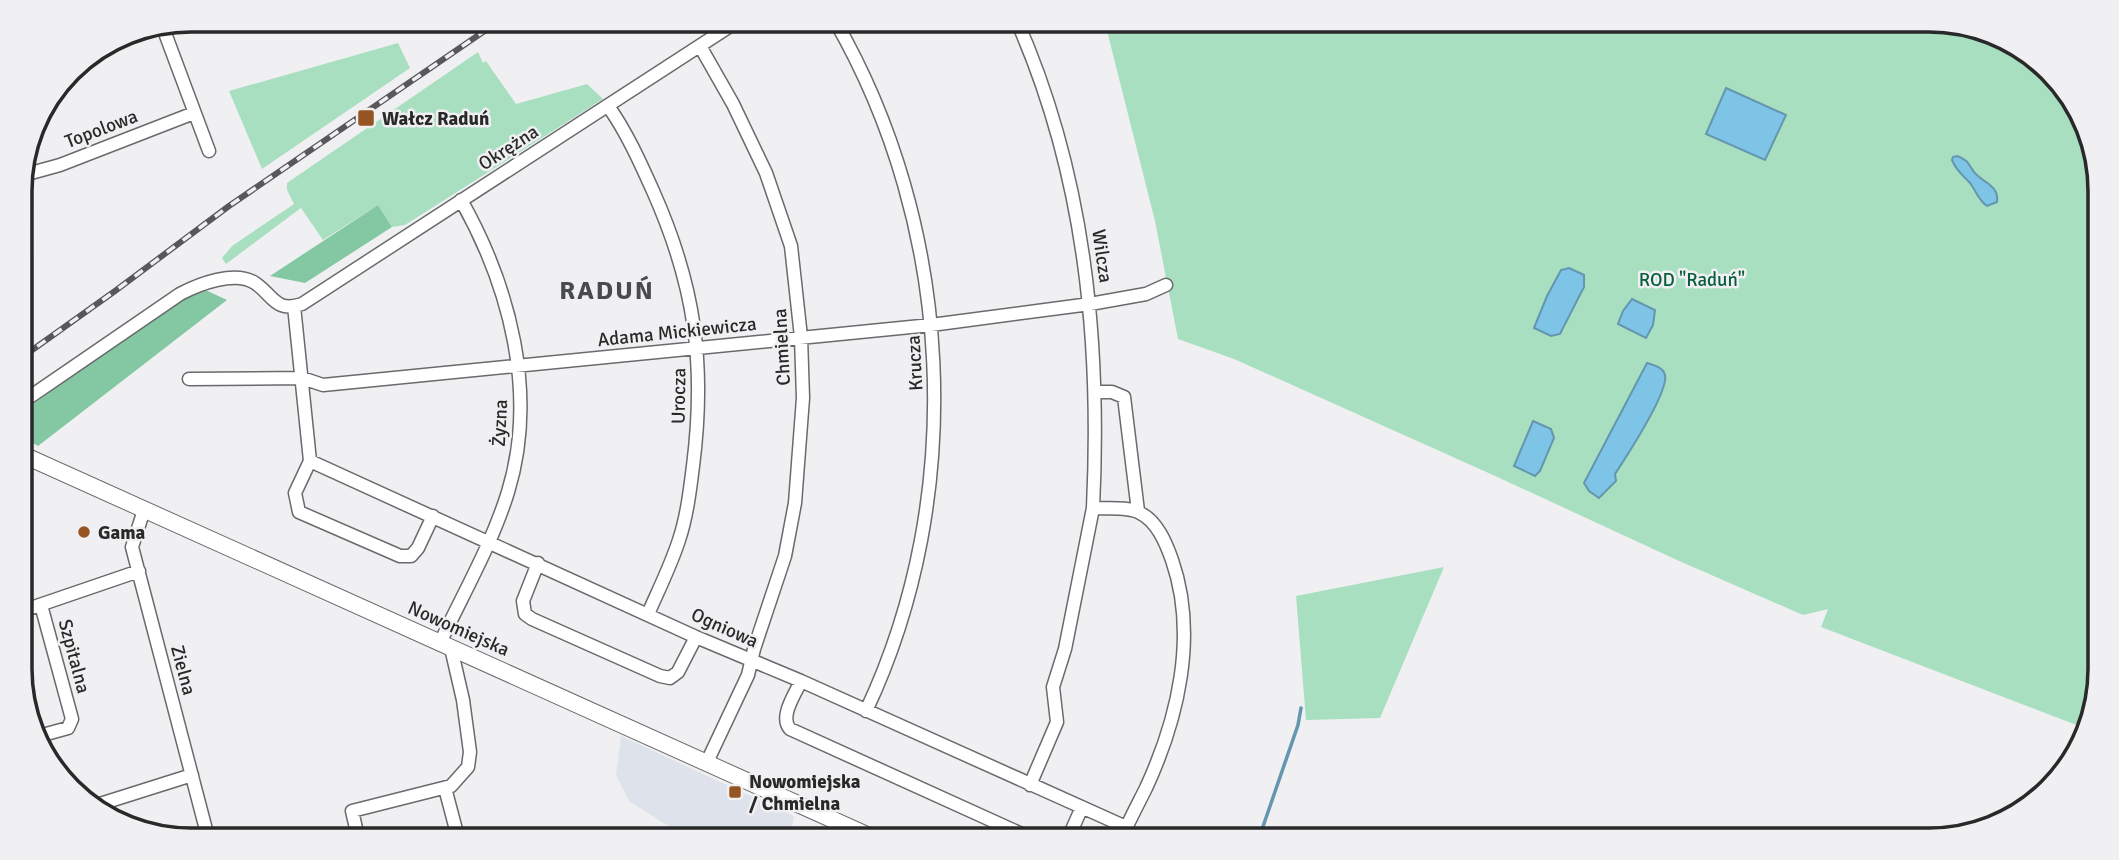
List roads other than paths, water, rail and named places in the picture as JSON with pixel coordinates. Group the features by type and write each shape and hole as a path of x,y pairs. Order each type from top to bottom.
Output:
{"street":[{"name":"Okrężna","path":"294,306 302,304 721,32"},
{"name":"Krucza","path":"841,32 879,109 908,201 922,262 931,324 935,387 935,443 922,543 890,652 866,711"},
{"name":"Wilcza","path":"1022,32 1036,64 1076,206 1090,304 1096,425 1093,508 1065,649 1053,687 1057,722 1030,785"},
{"path":"165,34 209,151"},
{"name":"Chmielna","path":"700,46 733,104 780,211 791,246 801,337 803,398 796,503 785,556 748,675 706,762"},
{"name":"Urocza","path":"608,106 648,180 678,251 690,296 698,348 698,425 690,488 680,537 670,567 648,614"},
{"name":"Topolowa","path":"33,172 60,165 194,113"},
{"name":"Żyzna","path":"445,645 508,494 516,462 520,421 519,367 501,288 461,200"},
{"path":"32,395 180,294 216,280 245,279 254,282 277,303 294,306 310,461 295,493 299,512 400,556 411,556 418,548 433,516"},
{"name":"Adama Mickiewicza","path":"189,379 302,378 323,385 519,367 931,324 1090,304 1146,294 1167,285"},
{"path":"1095,392 1119,393 1124,397 1138,511"},
{"name":"Nowomiejska","path":"32,459 851,828"},
{"name":"Ogniowa","path":"310,461 696,637 801,681 1126,827"},
{"path":"1093,508 1138,511 1153,522 1168,549 1178,577 1184,638 1180,681 1172,719 1146,788 1126,827"},
{"name":"Zielna","path":"144,510 132,547 206,828"},
{"path":"538,563 523,601 525,614 532,618 660,676 670,678 678,671 696,637"},
{"path":"32,608 139,571"},
{"name":"Szpitalna","path":"41,605 72,719 68,728 46,734"},
{"path":"356,828 352,811 451,786 468,766 470,752 463,700 445,645"},
{"path":"801,681 785,717 785,725 790,729 1008,828"},
{"path":"105,803 192,775"},
{"path":"445,788 456,828"},
{"path":"1073,828 1082,807"}],"water":[{"path":"1726,88 1786,115 1765,160 1706,134"},
{"path":"1957,156 1968,162 1975,173 1992,186 1997,202 1987,206 1982,201 1954,164 1953,157"},
{"path":"1569,268 1584,275 1584,287 1560,334 1551,336 1534,328 1561,270"},
{"path":"1632,299 1655,310 1653,325 1646,338 1618,324"},
{"path":"1647,363 1664,372 1660,395 1646,424 1615,474 1616,481 1599,498 1589,491 1584,483"},
{"path":"1533,421 1551,429 1554,438 1540,471 1535,476 1514,466"}],"waterway":[{"path":"1262,828 1298,725 1301,708"}],"railway":[{"path":"32,350 229,206 483,32"}],"place":[{"name":"Wałcz Raduń","path":"366,118"},
{"name":"Gama","path":"84,532"},
{"name":"Nowomiejska / Chmielna","path":"735,792"}],"district":[{"name":"RADUŃ","path":"607,290"}],"park label":[{"name":"ROD \"Raduń\"","path":"1692,279"}]}
